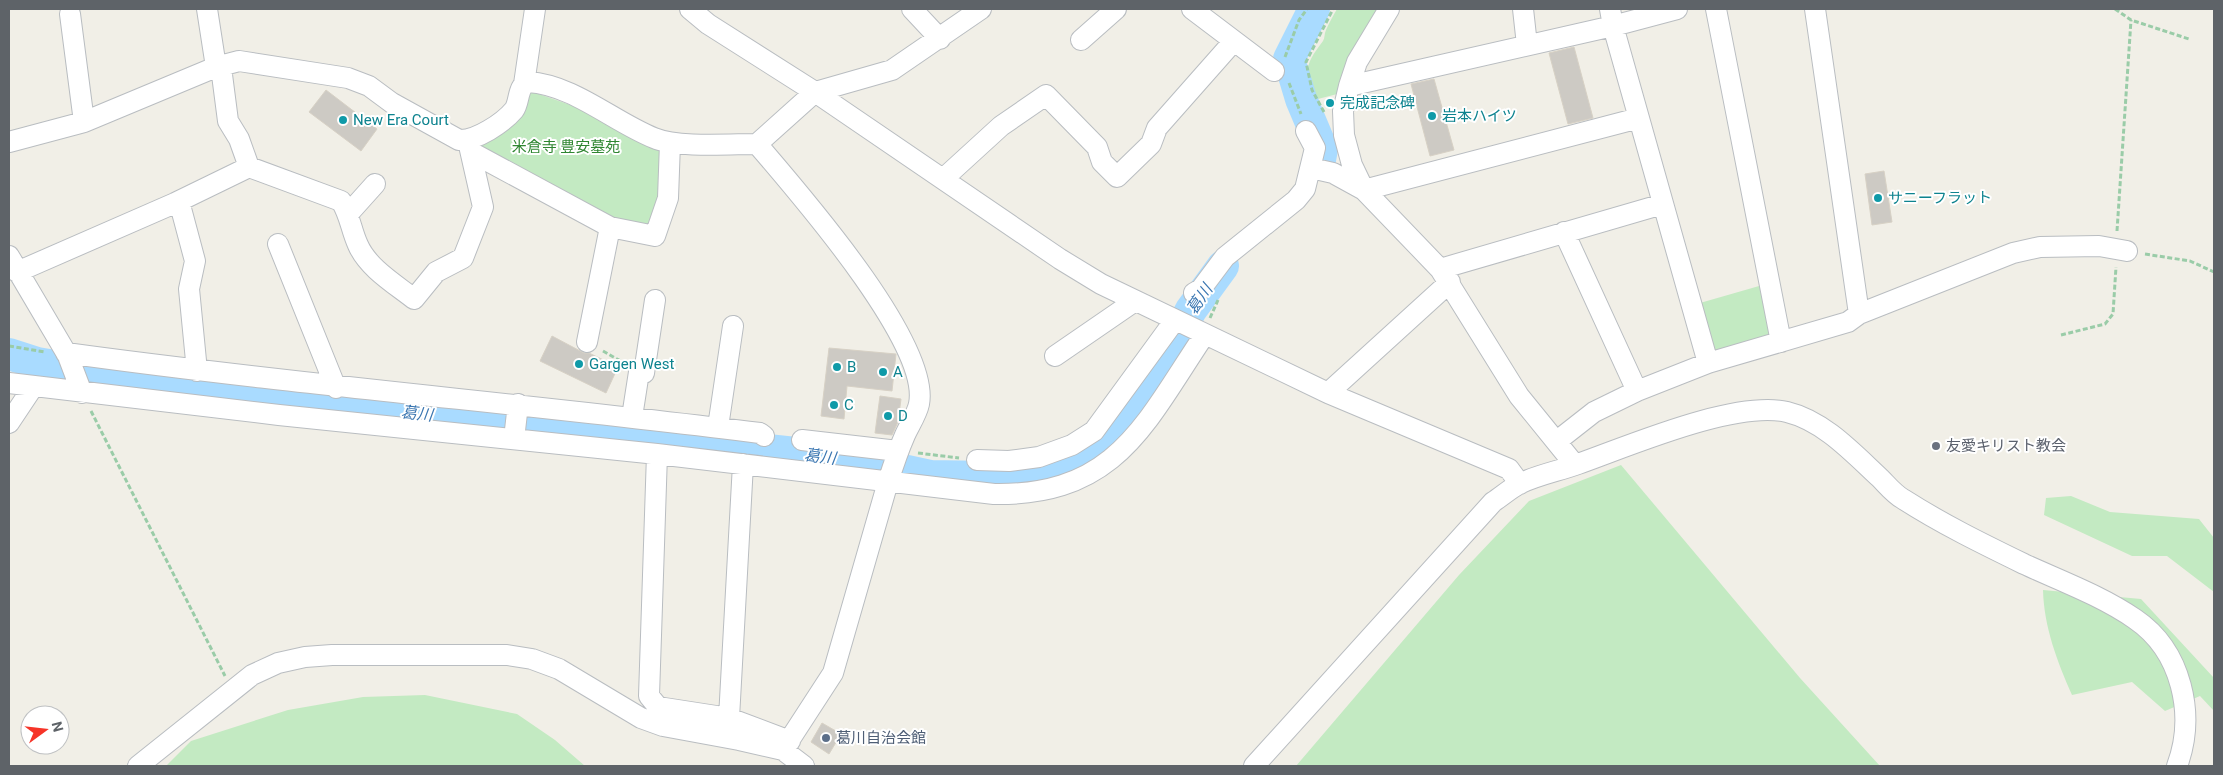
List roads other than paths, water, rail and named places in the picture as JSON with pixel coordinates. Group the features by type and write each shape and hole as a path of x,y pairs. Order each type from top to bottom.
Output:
{"street":[{"path":"207,9 228,121 239,139 249,167"},
{"path":"470,146 507,117 515,108 524,84 534,9"},
{"path":"690,9 708,24 815,92 1060,259 1100,284 1328,393 1509,470 1520,484"},
{"path":"912,9 940,39"},
{"path":"524,84 532,83 560,91 592,105 654,138 670,143 757,144 815,92 892,70 940,39 981,9"},
{"path":"1081,40 1116,9"},
{"path":"1192,9 1233,42 1274,71"},
{"path":"1388,9 1357,62 1343,111 1344,135 1352,165 1364,190 1445,276 1519,396 1575,465"},
{"path":"1524,9 1527,45"},
{"path":"1349,86 1527,45 1612,18 1677,9"},
{"path":"1716,9 1781,342"},
{"path":"1815,9 1859,314"},
{"path":"70,14 84,122"},
{"path":"1612,18 1708,363"},
{"path":"943,179 1001,126 1046,95 1097,148 1102,162 1117,177 1151,144 1157,128 1233,42"},
{"path":"9,142 84,122 219,67 239,61 348,78 369,86 392,103 610,227 655,236 668,198 670,143"},
{"path":"1311,168 1333,174 1364,190 1639,118"},
{"path":"1194,293 1201,289 1225,257 1296,200 1305,189 1315,148 1306,131"},
{"path":"757,144 812,208 856,266 907,349 914,366 919,404 898,451 888,482 833,673 787,746"},
{"path":"81,390 68,355 13,264 179,201 249,167 270,173 341,201 349,213 358,245 369,262 414,299 436,272 463,258 483,207 470,146"},
{"path":"349,213 375,184"},
{"path":"179,201 195,261 189,288 197,371"},
{"path":"1328,393 1445,276 1564,232 1663,204"},
{"path":"587,342 610,227"},
{"path":"1564,232 1637,391"},
{"path":"278,244 336,388"},
{"path":"1557,441 1594,412 1637,391 1708,363 1848,322 1859,314 2013,253 2040,248 2089,246 2121,250"},
{"path":"632,417 639,372 644,373 656,300"},
{"path":"1055,356 1135,301"},
{"path":"977,460 1009,461 1039,457 1058,451 1088,435 1134,379 1177,321"},
{"path":"718,428 733,326"},
{"path":"9,383 657,454 994,494 1017,494 1037,493 1078,480 1096,471 1126,448 1205,334"},
{"path":"68,355 336,388 518,404 632,417 760,433 764,436"},
{"path":"9,423 34,387"},
{"path":"514,438 518,404"},
{"path":"1254,766 1494,502 1520,484 1673,431 1726,415 1758,410 1786,412 1809,420 1842,443 1900,498 1971,539 2113,606 2137,620 2154,636 2179,678 2185,704 2185,732 2177,766"},
{"path":"802,440 898,451"},
{"path":"657,454 648,696 658,707 729,718 787,746 804,766"},
{"path":"729,718 742,464"},
{"path":"138,766 252,675 270,667 305,657 332,655 507,656 532,659 558,668 641,718 663,726 739,740 787,746"}],"waterway":[{"name":"葛川","path":"1314,9 1289,59 1301,99 1322,149 1319,165"},
{"name":"葛川","path":"9,354 37,363 239,397 374,408 805,454 865,462 930,476 990,477 1039,473 1062,467 1091,450 1122,416 1166,356 1191,310 1223,266"}],"place":[{"name":"完成記念碑","path":"1330,103"},
{"name":"岩本ハイツ","path":"1432,116"},
{"name":"New Era Court","path":"343,120"},
{"name":"サニーフラット","path":"1878,198"},
{"name":"Gargen West","path":"579,364"},
{"name":"B","path":"837,367"},
{"name":"A","path":"883,372"},
{"name":"C","path":"834,405"},
{"name":"D","path":"888,416"},
{"name":"友愛キリスト教会","path":"1936,446"},
{"name":"葛川自治会館","path":"826,738"}],"park label":[{"name":"米倉寺 豊安墓苑","path":"566,147"}]}
